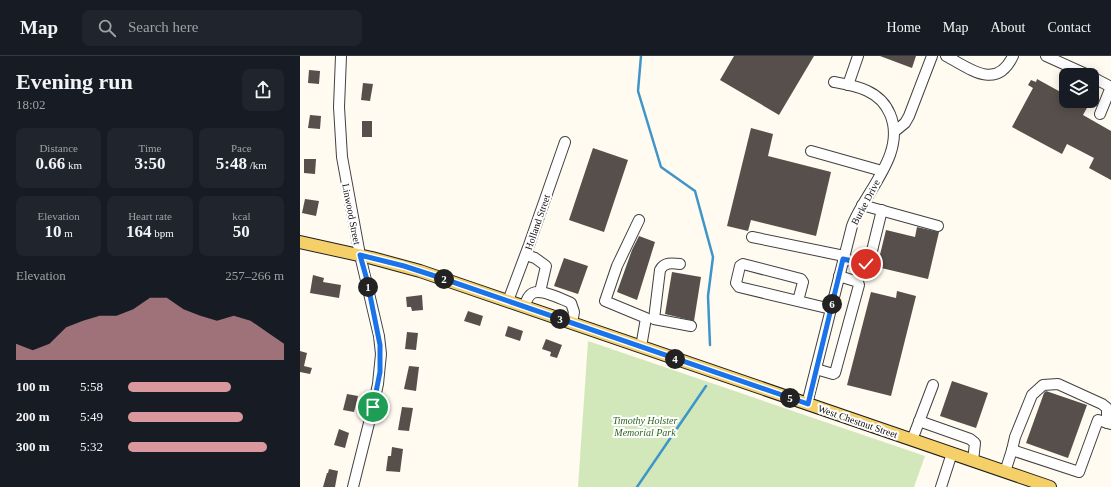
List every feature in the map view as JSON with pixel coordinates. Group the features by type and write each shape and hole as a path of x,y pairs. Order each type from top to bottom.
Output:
{"main road":[{"name":"West Chestnut Street","path":"300,242 410,268 1050,487"}],"street":[{"name":"Linwood Street","path":"341,56 339,107 340,140 360,255 379,336 381,354 378,384 353,487"},
{"path":"848,85 858,56"},
{"path":"894,132 905,123 909,116 932,56"},
{"path":"946,56 978,73 990,76 996,75 1004,70 1008,66 1013,56"},
{"path":"1046,56 1073,68"},
{"path":"1099,81 1111,87 1100,114"},
{"name":"Burke Drive","path":"808,404 854,221 882,171 891,150 894,132 888,110 879,98 864,89 834,82"},
{"name":"Holland Street","path":"508,301 526,255 565,142"},
{"path":"811,151 882,171"},
{"path":"862,205 938,226"},
{"path":"752,237 844,257 866,264 868,263 882,210"},
{"path":"639,220 617,266 604,301 650,319 691,326"},
{"path":"526,255 535,258 546,266 540,292"},
{"path":"642,347 650,319 660,270 662,266 666,264 680,264"},
{"path":"798,301 803,282 801,279 743,264 740,266 736,283 739,287 831,309"},
{"path":"816,369 833,374 835,373 858,285 858,282 839,276"},
{"path":"524,307 534,292 540,292 571,303 574,312 572,323"},
{"path":"1005,472 1015,436 1032,395 1043,385 1058,384 1108,408 1109,424 1098,420 1079,472 1012,450"},
{"path":"912,440 932,385"},
{"path":"919,421 970,439 976,443 973,461"},
{"path":"941,487 952,454"}],"green space":[{"name":"Timothy Holster Memorial Park","path":"588,341 925,456 914,487 578,487"}],"building":[{"path":"734,56 814,56 779,115 720,80"},
{"path":"880,56 916,56 912,68"},
{"path":"309,70 320,71 319,84 308,83"},
{"path":"1037,79 1059,91 1059,108 1087,108 1083,115 1111,131 1111,180 1089,168 1094,158 1067,144 1062,154 1012,127 1033,88 1028,85 1031,80 1036,82"},
{"path":"363,83 373,84 370,101 361,100"},
{"path":"310,115 321,116 320,129 308,128"},
{"path":"362,121 372,121 372,137 362,137"},
{"path":"751,128 773,134 768,156 831,172 816,236 751,220 748,231 727,226"},
{"path":"593,148 628,160 604,232 569,220"},
{"path":"304,159 316,159 315,174 304,173"},
{"path":"305,199 319,201 316,216 302,213"},
{"path":"917,227 939,232 928,279 877,267 886,230 915,237"},
{"path":"639,236 655,242 637,300 617,292 632,250"},
{"path":"564,258 588,266 578,294 554,286"},
{"path":"672,272 701,277 694,321 665,314"},
{"path":"313,275 324,278 323,282 341,285 339,298 310,293"},
{"path":"897,291 916,296 891,396 847,385 871,292 896,298"},
{"path":"422,295 423,310 412,311 411,307 407,307 406,297"},
{"path":"468,311 483,316 480,326 464,321"},
{"path":"508,326 523,331 520,341 505,336"},
{"path":"407,332 418,333 416,350 405,349"},
{"path":"546,339 562,345 557,358 550,356 551,352 542,349"},
{"path":"300,351 307,353 304,366 312,368 310,374 300,372"},
{"path":"409,366 419,367 416,391 404,389"},
{"path":"952,381 988,393 976,428 940,416"},
{"path":"1046,391 1087,405 1068,458 1026,443"},
{"path":"347,394 358,396 354,412 343,410"},
{"path":"402,407 413,408 409,431 398,430"},
{"path":"339,429 349,433 345,448 334,445"},
{"path":"392,447 403,449 400,472 386,471 388,456 391,456"},
{"path":"329,469 338,471 335,487 323,487 327,473"}],"waterway":[{"path":"641,56 638,91 661,167 695,191 713,257 708,296 710,345"},
{"path":"637,487 706,386"}],"route":[{"path":"373,407 380,372 381,354 379,336 365,271 360,255 404,266 441,278 808,404 843,259 866,264"}]}
